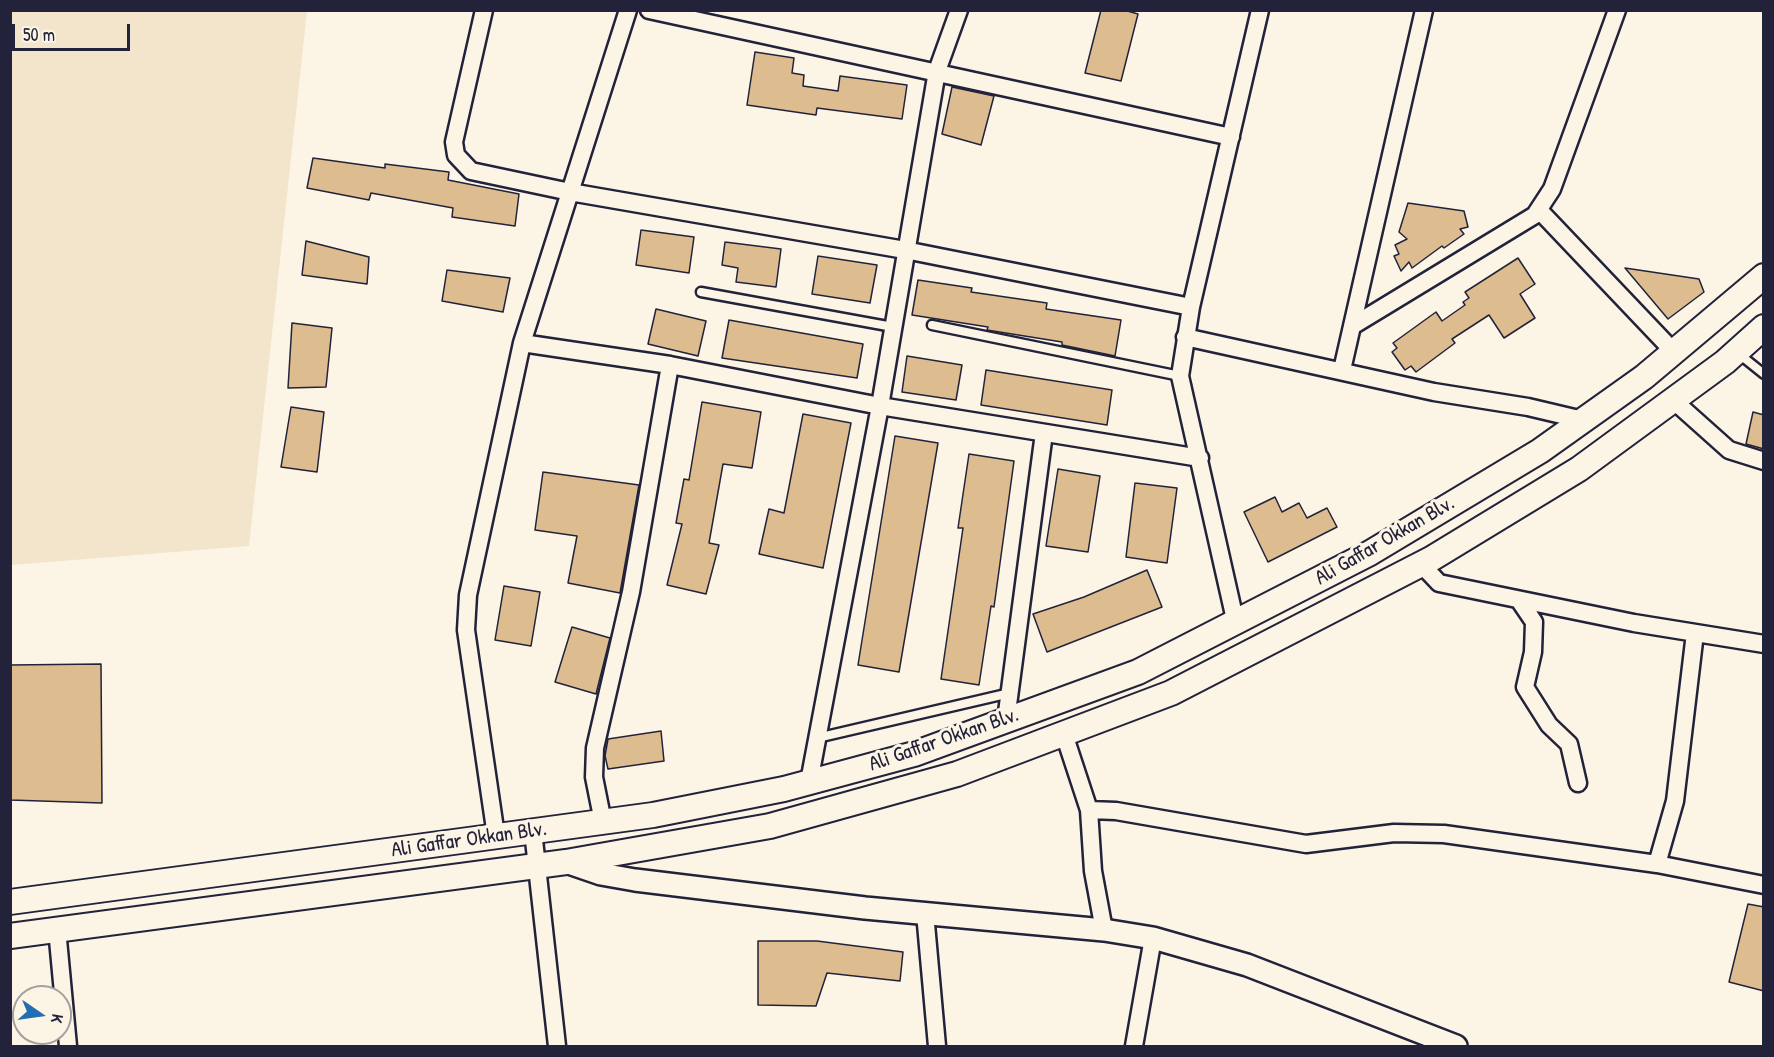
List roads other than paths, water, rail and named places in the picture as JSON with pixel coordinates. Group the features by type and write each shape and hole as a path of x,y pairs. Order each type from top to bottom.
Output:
{"main road":[{"name":"Ali Gaffar Okkan Blv.","path":"10,902 653,815 809,782 914,754 1138,672 1236,624 1370,553 1540,451 1674,352 1764,276"},
{"name":"Ali Gaffar Okkan Blv.","path":"10,936 566,862 770,826 957,774 1171,693 1421,564 1579,469 1737,351 1764,327"}],"street":[{"path":"484,10 454,142 456,155 471,171 481,175 570,192 905,250 1191,307"},
{"path":"496,836 466,630 468,595 522,343 628,10"},
{"path":"649,10 1231,136"},
{"path":"809,782 880,406 937,71 959,10"},
{"path":"1236,624 1180,376 1191,307 1260,10"},
{"path":"1342,370 1424,10"},
{"path":"1354,325 1535,215 1552,189 1617,10"},
{"path":"1539,210 1674,352"},
{"path":"1185,337 1434,392 1528,407 1583,420"},
{"path":"522,343 670,365 880,406 1200,458"},
{"path":"603,822 594,777 595,748 628,603 670,365"},
{"path":"1673,400 1729,450 1764,461"},
{"path":"1006,720 1044,433"},
{"path":"1421,564 1439,583 1519,600 1764,644"},
{"path":"1519,600 1534,621 1533,652 1525,687 1550,725 1569,744 1578,783"},
{"path":"1657,864 1675,801 1695,633"},
{"path":"1064,734 1089,810 1093,871 1104,930"},
{"path":"1089,810 1116,811 1306,844 1394,833 1444,834 1657,864 1764,885"},
{"path":"533,831 557,1047"},
{"path":"566,862 601,874 635,880 926,913 1104,930 1153,939 1247,965 1421,1040 1456,1047"},
{"path":"926,913 936,1047"},
{"path":"57,929 68,1047"},
{"path":"1134,1047 1153,939"}],"lane":[{"path":"700,292 893,327"},
{"path":"932,325 1180,376"},
{"path":"1737,351 1753,368 1764,374"},
{"path":"817,738 1010,693"}]}
